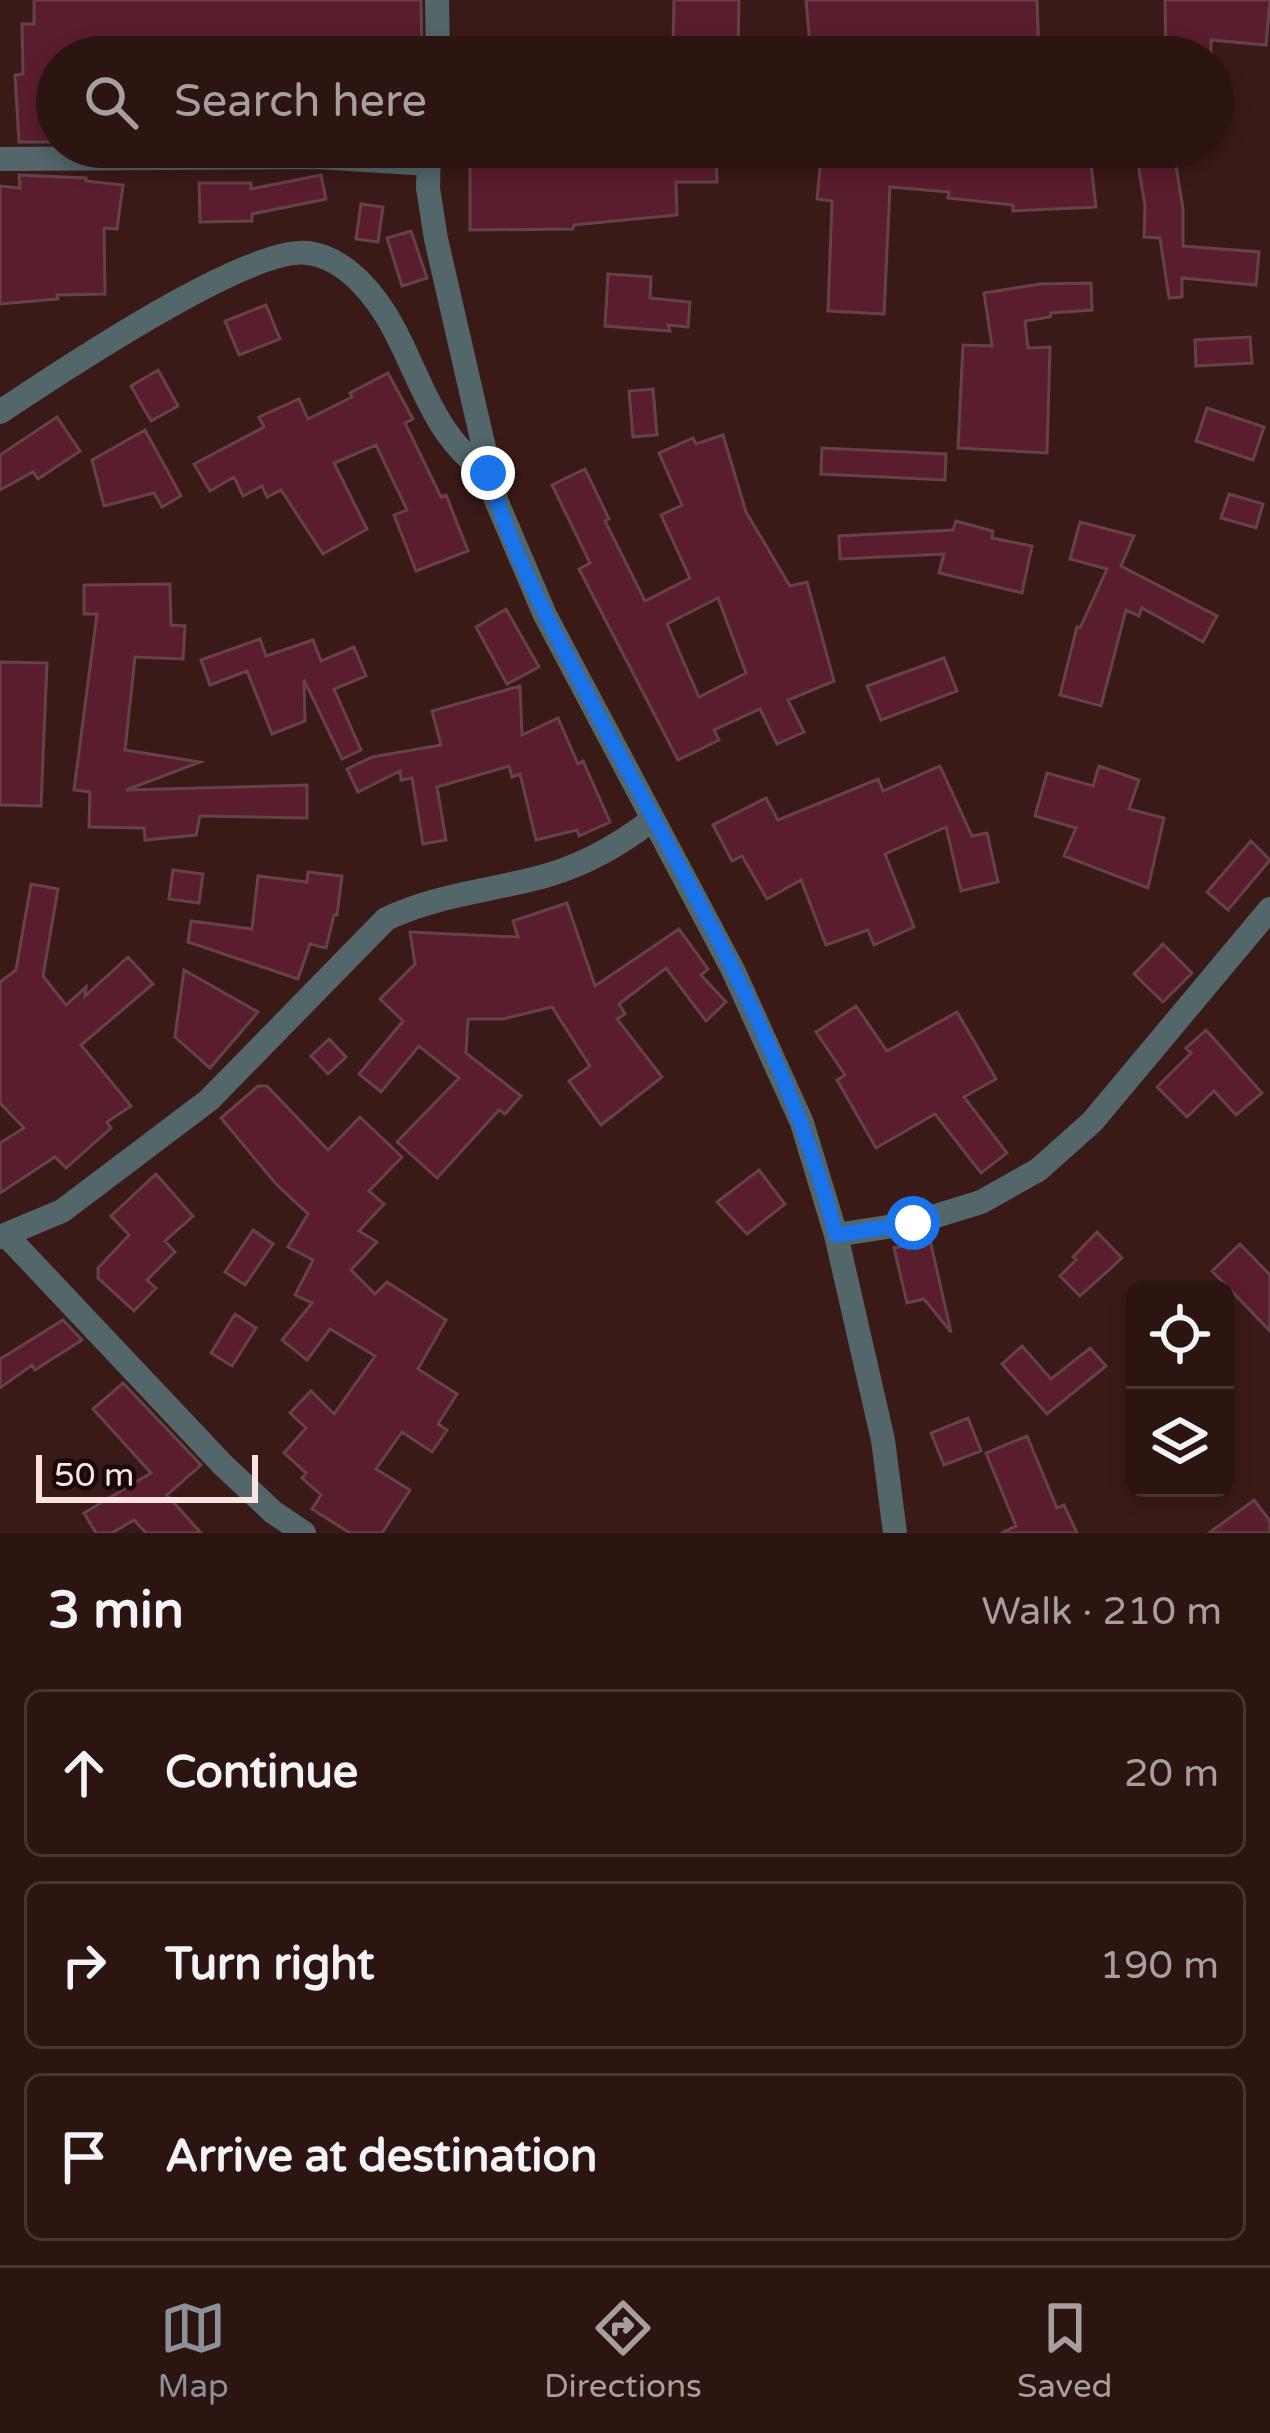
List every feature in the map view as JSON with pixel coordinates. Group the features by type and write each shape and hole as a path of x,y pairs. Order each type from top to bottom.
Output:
{"street":[{"path":"436,0 439,36"},
{"path":"0,159 36,159"},
{"path":"429,168 436,239 488,473 515,552 770,1049 821,1176 883,1440 895,1533"},
{"path":"0,412 93,351 225,277 277,254 309,253 340,265 365,286 393,326 450,440 465,458 488,473"},
{"path":"304,1533 272,1512 222,1464 3,1236 62,1211 209,1100 386,919 420,903 530,880 582,863 653,819"},
{"path":"836,1235 913,1223 981,1202 1038,1170 1092,1122 1270,909"}],"building":[{"path":"34,0 421,0 422,36 36,36 36,142 19,142 15,75 23,74 22,24 34,24"},
{"path":"674,0 739,0 738,36 673,36"},
{"path":"806,0 1037,0 1038,36 809,36"},
{"path":"1165,0 1270,0 1266,45 1234,42 1234,36 1166,36"},
{"path":"470,168 717,168 717,182 676,182 677,215 574,225 573,229 470,230"},
{"path":"820,168 1091,168 1096,207 1013,211 1013,205 948,198 949,192 890,187 884,314 828,311 832,201 817,199"},
{"path":"1139,168 1176,168 1183,246 1259,252 1256,285 1182,278 1182,297 1169,298 1160,238 1144,237"},
{"path":"19,175 123,185 117,229 104,228 105,294 0,304 0,186 20,188"},
{"path":"321,175 326,199 252,214 252,221 200,222 199,183 251,183 251,189"},
{"path":"361,204 383,207 378,242 356,239"},
{"path":"411,231 427,278 402,286 387,238"},
{"path":"608,274 651,277 650,298 690,302 688,327 668,325 670,331 605,326"},
{"path":"1091,283 1092,310 1051,313 1025,321 1028,348 1050,347 1047,453 958,448 963,345 992,346 984,293 1040,284"},
{"path":"266,305 280,339 239,355 225,321"},
{"path":"1250,337 1252,363 1196,366 1195,340"},
{"path":"158,370 178,406 151,421 131,386"},
{"path":"388,373 413,419 405,423 441,497 446,495 468,551 416,571 394,515 407,510 376,445 334,463 367,529 323,554 281,490 267,497 262,486 243,496 234,477 210,491 194,464 264,427 259,417 299,399 308,419"},
{"path":"653,389 657,435 633,437 629,391"},
{"path":"1207,408 1264,427 1253,460 1196,441"},
{"path":"57,417 80,451 38,479 33,472 0,490 0,455"},
{"path":"145,430 181,496 162,507 154,493 104,506 92,460"},
{"path":"723,435 746,512 790,586 807,582 834,681 788,700 804,732 777,744 760,709 714,730 719,740 678,760 579,569 590,563 552,485 585,469 645,601 690,578 661,515 682,505 659,453 693,438 696,444","holes":["718,598 746,673 699,697 667,624"]},
{"path":"822,448 946,454 945,480 821,474"},
{"path":"1229,494 1263,504 1256,528 1221,518"},
{"path":"956,521 993,531 992,538 1032,546 1022,593 939,573 944,554 840,559 839,536 953,530"},
{"path":"1080,522 1134,536 1121,566 1217,616 1203,642 1142,608 1139,616 1126,610 1101,706 1060,695 1077,627 1107,569 1070,559"},
{"path":"170,584 171,625 185,626 183,659 135,657 125,750 200,762 126,790 307,785 307,818 200,816 196,835 145,840 144,828 89,827 90,792 74,790 97,614 84,614 84,585"},
{"path":"506,609 539,667 507,684 476,627"},
{"path":"260,639 266,656 313,640 321,661 354,647 366,676 334,689 361,750 342,759 304,680 305,721 272,734 247,671 210,685 201,660"},
{"path":"944,658 957,691 881,720 867,686"},
{"path":"0,662 47,663 41,806 0,805"},
{"path":"520,686 522,735 558,718 610,822 579,836 577,830 536,840 520,774 512,777 509,766 437,787 446,840 423,844 412,778 401,780 400,771 358,792 347,769 372,757 441,745 432,711"},
{"path":"940,766 972,836 987,833 998,882 961,891 946,827 885,854 914,927 874,945 868,930 826,945 801,880 767,899 742,856 732,861 713,825 766,798 778,820 878,779 883,791"},
{"path":"1099,766 1139,780 1129,809 1164,818 1148,888 1064,856 1076,828 1035,816 1047,773 1093,786"},
{"path":"1251,841 1270,860 1228,910 1207,892"},
{"path":"173,870 203,874 199,903 169,899"},
{"path":"308,872 342,876 326,948 310,944 298,979 188,942 191,921 252,929 258,876 307,882"},
{"path":"31,884 58,889 43,976 66,1005 86,987 85,996 128,957 153,984 81,1045 131,1106 107,1122 111,1128 66,1168 55,1157 0,1193 0,1143 24,1128 0,1103 0,982 16,970"},
{"path":"567,903 595,986 679,929 708,969 701,975 726,1002 706,1021 666,968 619,1004 625,1014 617,1019 662,1077 601,1125 569,1081 590,1066 552,1007 503,1019 468,1019 466,1053 521,1096 505,1114 499,1110 437,1178 397,1142 459,1078 419,1046 381,1092 359,1074 403,1021 380,999 415,964 410,932 518,937 513,921"},
{"path":"1163,944 1192,973 1163,1002 1134,974"},
{"path":"184,970 258,1012 210,1068 175,1037"},
{"path":"856,1006 887,1051 957,1012 996,1079 964,1097 1007,1153 981,1173 935,1114 876,1148 837,1080 845,1075 816,1032"},
{"path":"1206,1030 1262,1093 1236,1115 1214,1091 1187,1117 1157,1087 1191,1053 1186,1048"},
{"path":"329,1039 346,1057 328,1074 311,1056"},
{"path":"258,1086 267,1086 328,1150 360,1117 402,1157 369,1191 384,1204 359,1231 377,1242 351,1270 375,1294 387,1282 446,1320 418,1369 457,1394 438,1424 447,1430 432,1452 402,1432 376,1469 410,1490 382,1533 350,1533 312,1509 321,1495 284,1453 306,1428 290,1413 311,1391 334,1414 375,1356 330,1329 307,1360 282,1340 312,1303 295,1295 313,1260 288,1247 308,1214 221,1118"},
{"path":"759,1170 785,1204 747,1234 717,1202"},
{"path":"156,1174 193,1216 165,1241 175,1252 147,1280 156,1288 134,1311 98,1278 98,1268 129,1235 111,1216"},
{"path":"253,1230 273,1244 245,1285 225,1272"},
{"path":"1097,1232 1122,1258 1080,1296 1060,1276"},
{"path":"930,1240 951,1332 924,1299 907,1303 894,1248"},
{"path":"1240,1244 1270,1275 1270,1331 1234,1294 1234,1281 1222,1281 1212,1271"},
{"path":"235,1314 256,1328 232,1366 211,1353"},
{"path":"63,1320 82,1340 35,1370 32,1365 0,1388 0,1359"},
{"path":"1022,1346 1051,1379 1090,1348 1106,1366 1047,1414 1002,1364"},
{"path":"123,1383 201,1465 167,1495 201,1533 146,1533 134,1520 112,1533 96,1533 84,1513 151,1473 93,1409"},
{"path":"968,1418 981,1451 944,1465 931,1433"},
{"path":"1027,1436 1057,1508 1064,1505 1077,1533 1001,1533 1016,1526 986,1453"},
{"path":"1254,1500 1270,1521 1270,1533 1209,1533"}],"route":[{"path":"488,473 515,552 545,615 770,1049 821,1176 836,1235 913,1223"}]}
